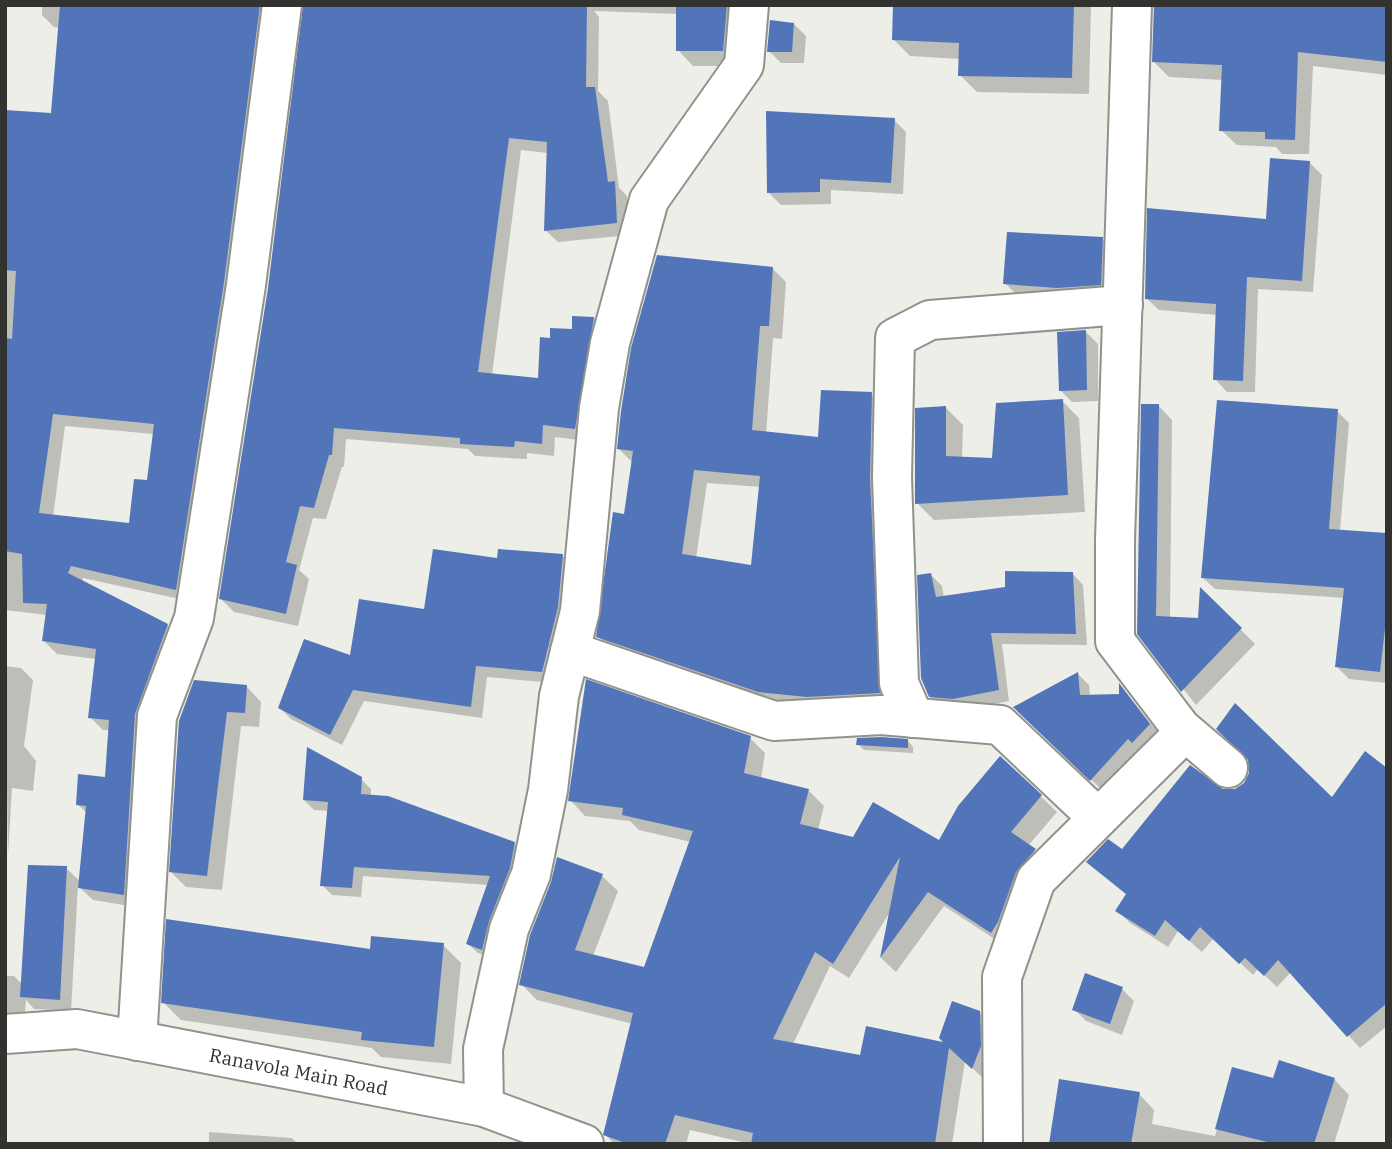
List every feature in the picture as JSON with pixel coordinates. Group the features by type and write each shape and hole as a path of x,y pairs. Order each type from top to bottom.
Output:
{"street":[{"path":"137,1041 157,716 194,618 246,285 282,5"},
{"path":"484,1107 483,1049 509,929 534,862 548,790 559,696 580,611 601,395 610,343 649,200 744,65 749,5"},
{"path":"1132,5 1115,641 1185,732 1228,768"},
{"path":"914,718 899,683 892,477 895,338 930,320 1123,305"},
{"path":"570,651 774,721 881,715 1000,725 1098,818"},
{"path":"1003,1144 1002,977 1036,880 1185,732"},
{"name":"Ranavola Main Road","path":"5,1034 77,1030 137,1041 484,1107 584,1144"}],"building":[{"path":"60,5 260,5 224,282 176,590 71,566 68,573 168,624 135,714 124,895 78,888 86,806 76,805 78,774 105,777 109,720 88,718 96,649 42,641 47,604 23,603 22,554 5,551 5,338 12,339 16,271 5,270 5,110 51,113","holes":["53,414 154,424 147,480 134,479 129,523 39,513"]},
{"path":"303,5 587,5 586,87 595,87 608,182 615,181 617,223 544,231 547,142 509,138 478,372 538,378 540,337 550,338 550,328 572,329 572,316 594,317 575,429 543,425 542,444 515,441 514,447 460,444 460,438 334,428 332,455 329,455 314,508 300,506 286,562 297,565 286,614 219,599 268,288"},
{"path":"676,5 727,5 723,51 676,51"},
{"path":"893,5 1074,5 1072,78 958,76 959,43 892,40"},
{"path":"1154,5 1387,5 1387,62 1298,52 1295,140 1265,139 1265,132 1219,131 1222,65 1152,62"},
{"path":"770,20 794,23 792,52 767,52"},
{"path":"766,111 895,118 891,183 820,179 820,192 767,193"},
{"path":"1270,158 1310,161 1302,281 1247,277 1243,381 1213,380 1216,304 1145,299 1147,208 1266,219"},
{"path":"1007,232 1103,237 1101,285 1057,288 1003,284"},
{"path":"657,255 773,267 769,326 760,326 752,430 818,437 821,390 872,392 870,478 880,693 807,697 758,692 596,637 613,512 624,514 633,451 617,449 631,348","holes":["694,470 760,476 751,565 682,554"]},
{"path":"1086,330 1087,390 1059,391 1057,332"},
{"path":"1063,399 1068,495 915,504 915,408 946,406 946,456 992,458 996,403"},
{"path":"1217,400 1338,409 1329,529 1387,533 1387,611 1380,672 1335,667 1344,588 1201,578"},
{"path":"1141,404 1159,404 1156,616 1198,618 1200,587 1242,628 1181,692 1137,634"},
{"path":"433,549 497,558 498,549 563,554 558,607 542,672 476,666 471,707 353,690 330,735 278,708 304,639 350,655 359,599 424,609"},
{"path":"1005,571 1073,572 1076,634 991,633 999,690 953,699 929,697 921,678 917,575 931,573 936,597 1005,587"},
{"path":"1078,672 1080,695 1119,694 1119,683 1150,724 1132,743 1128,739 1090,781 1013,707"},
{"path":"586,679 751,736 744,773 809,789 800,824 853,837 873,802 939,840 958,806 1000,756 1042,795 1011,832 1036,849 1016,872 998,922 991,933 928,892 880,958 900,857 833,964 815,952 773,1039 860,1055 866,1026 943,1042 939,1038 952,1001 980,1011 981,1046 972,1069 949,1048 935,1144 751,1144 753,1133 675,1115 665,1144 628,1144 603,1135 633,1013 519,985 530,935 551,882 557,857 603,874 575,950 644,967 693,831 622,815 623,808 568,801"},
{"path":"194,680 247,685 245,713 227,712 207,876 169,872 179,721"},
{"path":"1235,703 1332,797 1365,751 1387,768 1387,1003 1347,1037 1278,960 1264,976 1245,958 1239,964 1200,927 1189,941 1165,920 1155,936 1115,911 1126,894 1086,862 1108,839 1122,849 1190,765 1223,789 1235,789 1244,783 1249,773 1248,760 1216,729"},
{"path":"857,738 908,739 908,748 856,745"},
{"path":"307,747 362,777 361,794 388,796 515,842 510,868 489,921 482,950 466,944 490,876 354,867 352,888 320,886 328,802 303,800"},
{"path":"28,865 67,866 60,1000 20,997"},
{"path":"166,919 370,949 371,936 444,943 434,1047 361,1040 362,1032 161,1003"},
{"path":"1085,973 1123,987 1110,1024 1072,1010"},
{"path":"1279,1060 1335,1078 1314,1144 1275,1144 1215,1129 1232,1067 1273,1078"},
{"path":"1059,1079 1140,1092 1131,1144 1049,1144"}]}
